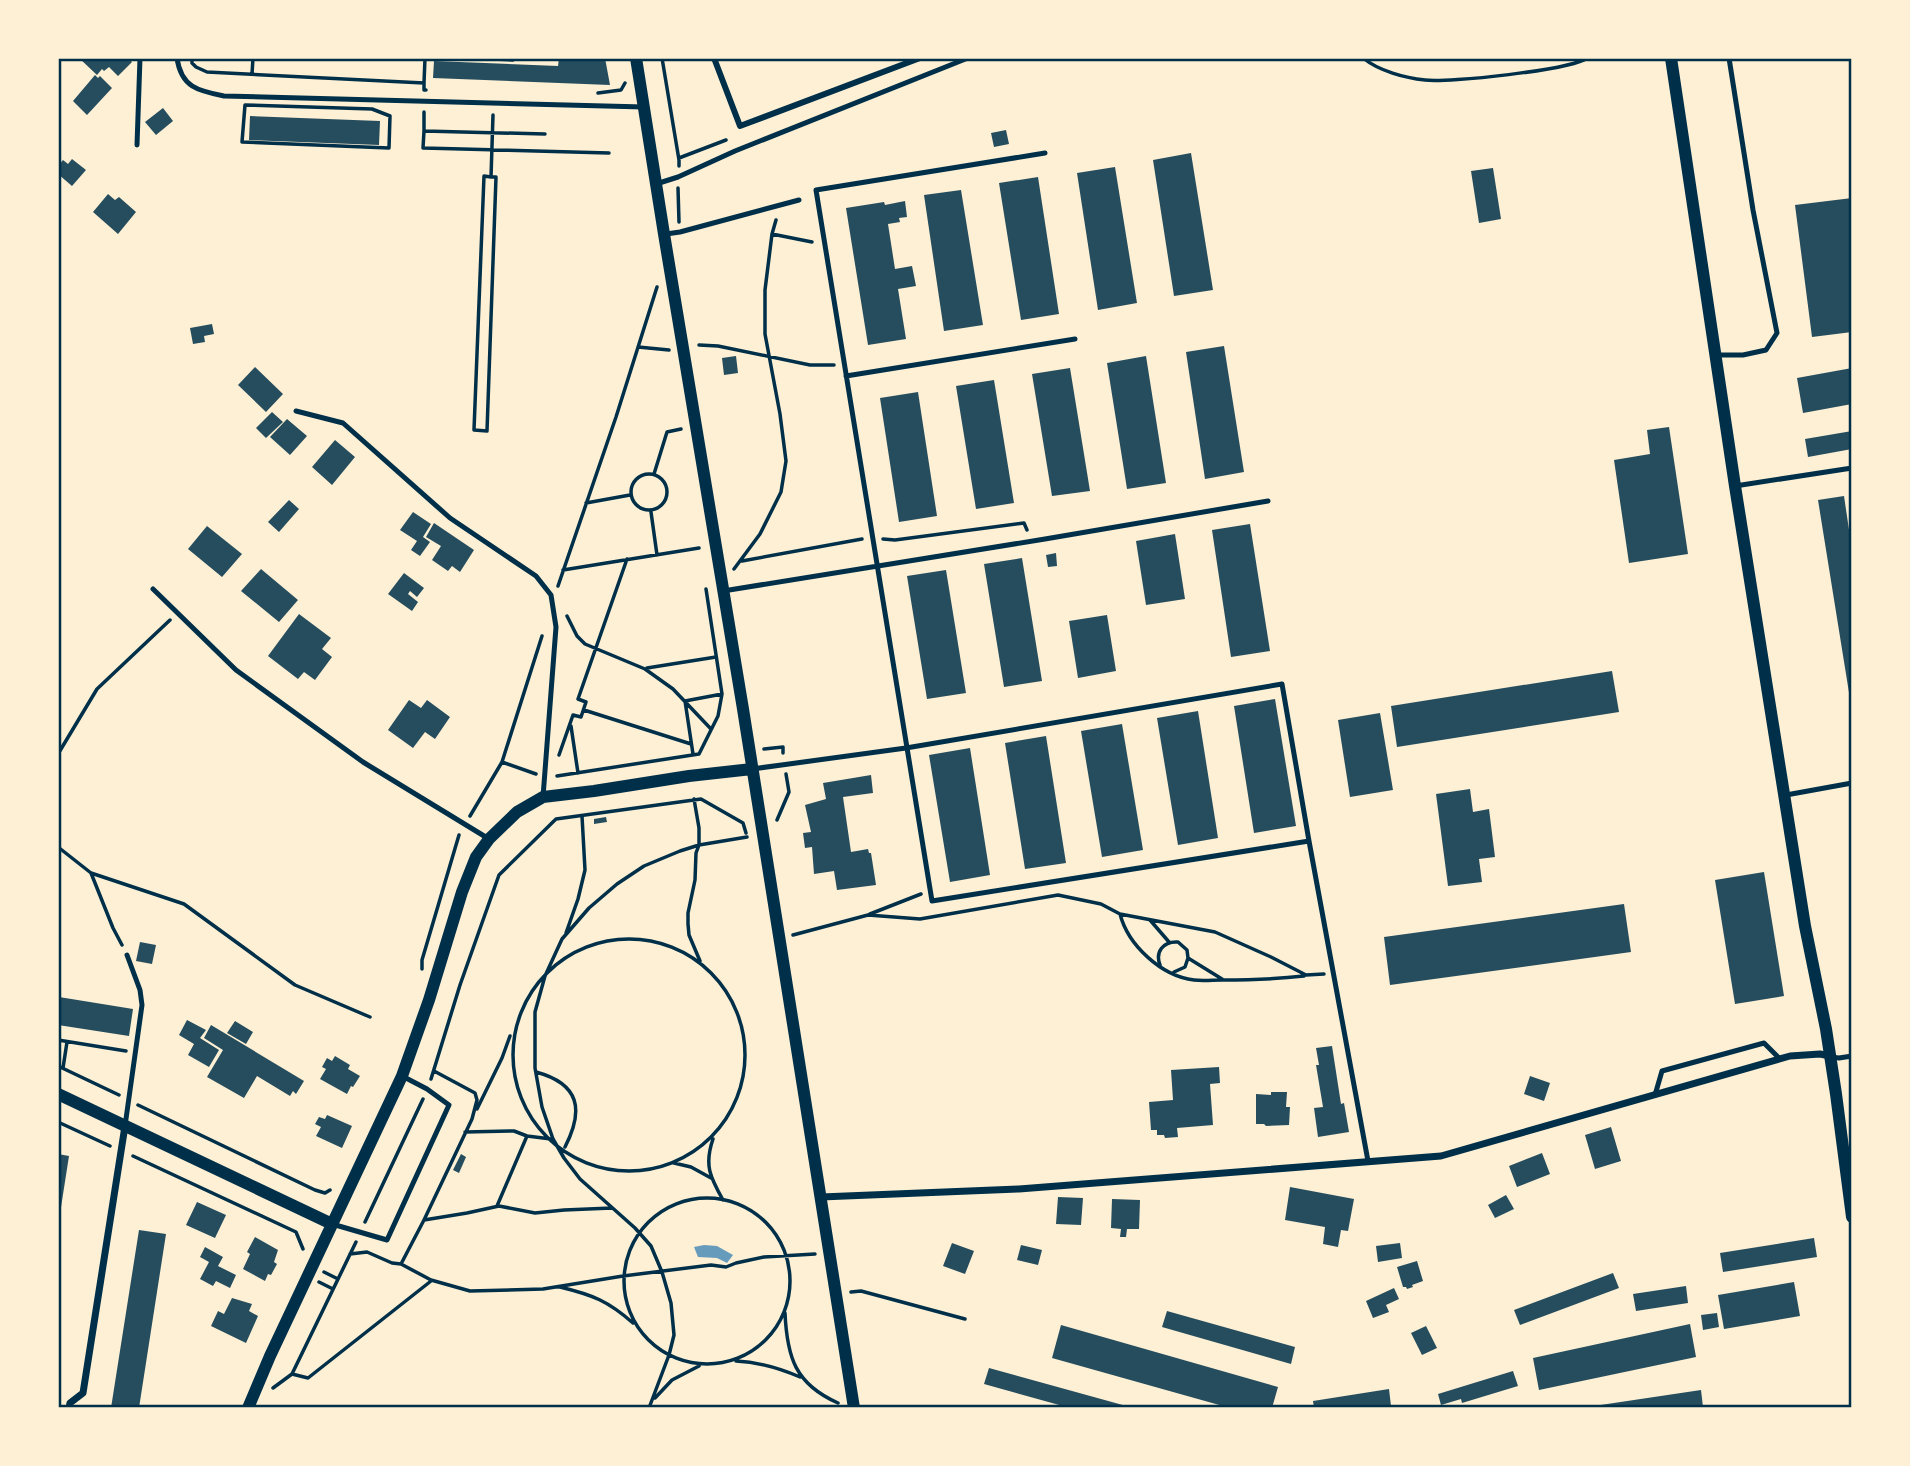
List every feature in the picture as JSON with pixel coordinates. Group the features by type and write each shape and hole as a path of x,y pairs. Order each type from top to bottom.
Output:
{"street":[{"path":"636,58 854,1408"},
{"path":"714,58 740,126 920,58"},
{"path":"1671,58 1784,796 1830,1056 1852,1217"},
{"path":"248,1408 402,1076 429,1000 462,892 476,857 489,838 517,812 543,797 752,769"},
{"path":"821,1197 1019,1189 1441,1156 1790,1056 1830,1056"},
{"path":"58,1094 332,1224"},
{"path":"69,1408 70,1403 83,1393 125,1126"}],"lane":[{"path":"137,145 140,58"},
{"path":"177,58 178,67 186,83 201,91 224,96 644,107"},
{"path":"656,184 968,58"},
{"path":"1716,355 1744,355 1766,350 1777,332 1753,210 1729,58"},
{"path":"1045,153 816,190 932,901 1309,841"},
{"path":"664,234 799,200"},
{"path":"846,376 1075,338"},
{"path":"296,411 343,424 450,518 536,576 551,595 556,627 543,797"},
{"path":"1735,486 1852,468"},
{"path":"723,591 1268,501"},
{"path":"153,589 236,670 363,762 489,838"},
{"path":"752,769 906,748 1283,684 1368,1161"},
{"path":"1784,796 1852,783"},
{"path":"125,1126 142,1005 140,990 127,955"},
{"path":"1656,1095 1662,1071 1764,1043 1780,1059"},
{"path":"1830,1056 1852,1056"},
{"path":"332,1224 387,1240 449,1105 428,1089 402,1076"}],"path":[{"path":"192,58 196,67 207,72 424,83"},
{"path":"252,74 253,58"},
{"path":"425,58 424,90 432,90"},
{"path":"468,58 513,61"},
{"path":"662,58 679,159 680,232"},
{"path":"1363,58 1397,74 1445,81 1559,67 1587,58"},
{"path":"593,93 621,90 628,78"},
{"path":"245,105 372,110 390,116 389,148 242,142 245,105"},
{"path":"424,109 423,148 609,153"},
{"path":"491,177 493,109"},
{"path":"424,131 545,134"},
{"path":"679,159 726,139"},
{"path":"484,176 491,177 496,177 487,430 474,430 484,176"},
{"path":"734,569 760,534 781,492 783,481 786,461 765,334 765,290 774,221 799,200"},
{"path":"772,234 798,239"},
{"path":"552,605 659,282"},
{"path":"699,345 718,346 810,365 844,364"},
{"path":"638,347 669,350"},
{"path":"654,474 667,432 681,429"},
{"path":"654,474 665,483 667,497 658,508 644,510 638,507 630,495 631,488 640,476 654,474"},
{"path":"586,503 630,495"},
{"path":"651,511 657,555"},
{"path":"740,562 872,538 895,540 1024,523 1031,541"},
{"path":"563,570 699,548"},
{"path":"627,559 578,699 586,702 584,710 581,717 573,715 552,776 699,754 718,716 722,694 706,589"},
{"path":"58,754 97,690 177,613"},
{"path":"566,614 577,636 585,644 645,668 673,689 711,729"},
{"path":"421,973 422,960 461,827 502,762 544,631"},
{"path":"645,668 716,657"},
{"path":"685,701 722,694"},
{"path":"685,701 693,754"},
{"path":"584,710 691,744"},
{"path":"570,723 578,772"},
{"path":"502,762 545,778"},
{"path":"694,799 699,845 688,924 689,935 700,962 725,988 740,1019 747,1058 739,1100 714,1137 709,1153 711,1178 723,1200"},
{"path":"271,1390 292,1374 428,1089 460,985 499,875 556,819 701,799 743,823 747,837 699,845 644,866 589,908 562,939 545,976 535,1012 536,1072 542,1107 553,1139 580,1180 651,1246 671,1303 674,1335 649,1408"},
{"path":"565,935 578,899 584,870 582,816"},
{"path":"58,847 91,873 184,904 295,985 370,1017"},
{"path":"91,873 127,955"},
{"path":"793,935 868,915 930,891"},
{"path":"868,915 920,919 1058,895 1101,904 1121,914 1215,932 1306,975"},
{"path":"1121,914 1124,928 1137,947 1168,972 1193,980 1263,980 1333,973"},
{"path":"1148,919 1169,942"},
{"path":"401,1264 502,1058 530,993 555,964 589,946 626,939 664,946 700,962"},
{"path":"1163,969 1159,964 1158,952 1169,942 1178,942 1187,950 1188,958 1185,967 1168,972"},
{"path":"1188,958 1224,980"},
{"path":"512,1031 511,1066 520,1102 553,1139 579,1156 612,1169 651,1169 673,1163 714,1137"},
{"path":"58,1040 135,1053"},
{"path":"63,1068 67,1042"},
{"path":"58,1066 315,1190 325,1193 334,1188"},
{"path":"434,1071 475,1093 477,1100 472,1119"},
{"path":"536,1072 562,1084 577,1107 572,1133 565,1147"},
{"path":"58,1122 296,1232 304,1251"},
{"path":"465,1132 514,1131 527,1136 553,1139"},
{"path":"497,1206 527,1136"},
{"path":"673,1163 694,1168 711,1178"},
{"path":"636,1326 626,1302 623,1276 630,1248 638,1232 669,1206 697,1199 723,1200 741,1205 774,1230 788,1256 790,1284 785,1313 786,1338 790,1354 802,1378"},
{"path":"424,1220 497,1206 535,1213 613,1208"},
{"path":"350,1254 367,1252 401,1264 431,1280 470,1291 543,1289 710,1265 726,1267 764,1257 815,1254"},
{"path":"292,1374 307,1378 431,1280"},
{"path":"558,1286 592,1294 618,1310 653,1346 676,1359 706,1364"},
{"path":"851,1292 861,1291 965,1319"},
{"path":"735,1361 751,1353 771,1335 785,1313"},
{"path":"651,1402 672,1380 694,1367 735,1361 758,1363 785,1371 802,1378 838,1403"}],"water":[{"path":"717,1246 733,1255 727,1263 717,1258 698,1257 694,1247"}],"building":[{"path":"79,58 127,58 132,62 118,76 109,67 104,71 102,69 97,75"},
{"path":"559,58 605,58 610,85 433,78 434,61 558,66"},
{"path":"95,75 98,78 100,76 112,88 87,115 73,101"},
{"path":"163,108 173,121 156,135 145,122"},
{"path":"250,116 380,121 379,145 249,140"},
{"path":"1006,130 1009,144 994,147 991,133"},
{"path":"1191,153 1213,290 1174,296 1153,160"},
{"path":"72,159 86,170 72,186 58,174 58,166 63,160 68,164"},
{"path":"1115,167 1137,303 1098,310 1077,173"},
{"path":"1493,168 1501,219 1479,223 1471,171"},
{"path":"1038,177 1059,314 1021,320 999,183"},
{"path":"961,190 983,325 944,331 924,195"},
{"path":"108,194 115,200 119,197 136,212 118,234 93,212"},
{"path":"1852,198 1852,332 1812,337 1795,205"},
{"path":"905,201 907,217 899,218 900,222 888,224 895,269 912,266 916,286 898,289 906,339 868,345 846,208"},
{"path":"212,324 214,334 204,336 205,342 193,344 190,328"},
{"path":"1224,346 1244,472 1205,479 1186,352"},
{"path":"736,356 738,373 724,375 722,358"},
{"path":"1146,356 1166,483 1127,489 1107,363"},
{"path":"255,367 283,394 266,412 238,385"},
{"path":"1070,368 1090,491 1052,496 1032,374"},
{"path":"1852,368 1852,404 1803,413 1797,378"},
{"path":"994,380 1014,503 976,509 956,386"},
{"path":"918,392 937,516 899,522 880,398"},
{"path":"272,412 283,422 266,438 256,428"},
{"path":"287,419 307,436 290,455 270,437"},
{"path":"1669,427 1688,554 1629,563 1614,460 1650,454 1647,430"},
{"path":"1852,431 1852,449 1808,457 1805,439"},
{"path":"335,440 355,457 332,485 312,467"},
{"path":"1844,496 1852,550 1852,705 1818,500"},
{"path":"289,500 299,509 279,532 268,522"},
{"path":"413,512 431,524 423,537 430,542 420,556 411,550 417,541 400,530"},
{"path":"434,523 474,550 460,572 452,566 448,571 432,560 441,546 426,537"},
{"path":"1250,524 1270,651 1231,657 1212,530"},
{"path":"207,526 242,554 222,577 188,549"},
{"path":"1175,534 1185,599 1146,605 1136,541"},
{"path":"1056,553 1057,566 1048,567 1046,555"},
{"path":"1022,558 1042,681 1004,687 984,564"},
{"path":"261,569 298,600 279,622 241,591"},
{"path":"946,570 966,693 927,699 907,576"},
{"path":"404,573 424,588 417,597 410,591 408,594 418,602 412,611 388,594"},
{"path":"299,614 331,638 322,649 332,657 315,680 304,672 298,679 268,656"},
{"path":"1107,615 1116,671 1078,678 1069,621"},
{"path":"1612,671 1619,712 1397,747 1391,706"},
{"path":"1275,699 1296,826 1254,833 1234,706"},
{"path":"409,700 421,708 427,700 450,717 435,739 425,732 413,748 388,730"},
{"path":"1198,711 1218,838 1178,845 1157,718"},
{"path":"1380,713 1393,790 1350,797 1338,720"},
{"path":"1122,724 1143,850 1102,857 1081,731"},
{"path":"1046,736 1066,863 1025,869 1005,743"},
{"path":"970,748 990,875 950,882 929,755"},
{"path":"871,775 873,793 843,797 851,852 868,849 876,885 837,890 834,871 814,874 812,847 805,848 803,833 811,832 805,805 826,799 823,783"},
{"path":"1470,789 1473,812 1489,809 1495,857 1479,859 1482,882 1448,886 1436,794"},
{"path":"606,817 607,822 594,824 594,819"},
{"path":"1764,872 1784,996 1735,1004 1715,880"},
{"path":"1624,904 1631,952 1390,985 1384,937"},
{"path":"140,942 156,945 152,964 136,961"},
{"path":"59,997 133,1009 129,1036 58,1025"},
{"path":"187,1020 206,1030 200,1038 219,1050 209,1067 188,1055 194,1044 179,1035"},
{"path":"235,1021 253,1032 246,1044 227,1033"},
{"path":"211,1025 304,1081 296,1094 293,1091 290,1096 257,1076 244,1098 207,1077 223,1050 204,1038"},
{"path":"1332,1046 1341,1104 1344,1103 1349,1132 1318,1137 1314,1108 1323,1107 1316,1048"},
{"path":"335,1056 350,1065 348,1069 360,1076 347,1094 320,1079 326,1069 322,1067 327,1058 332,1061"},
{"path":"1219,1067 1220,1083 1210,1084 1213,1125 1177,1128 1178,1137 1165,1138 1164,1135 1157,1135 1157,1130 1151,1130 1149,1102 1173,1100 1171,1070"},
{"path":"1530,1076 1550,1083 1544,1101 1524,1094"},
{"path":"1271,1092 1287,1092 1289,1125 1256,1124 1256,1094 1271,1095"},
{"path":"327,1115 352,1126 342,1148 316,1136 321,1127 315,1124 319,1117 325,1119"},
{"path":"1611,1127 1621,1161 1595,1169 1585,1135"},
{"path":"1542,1153 1550,1174 1517,1187 1509,1166"},
{"path":"58,1154 69,1156 59,1220 58,1220"},
{"path":"461,1154 466,1157 459,1173 453,1170"},
{"path":"1290,1187 1354,1199 1348,1231 1341,1230 1338,1247 1323,1244 1325,1227 1285,1220"},
{"path":"1506,1195 1514,1209 1495,1218 1488,1205"},
{"path":"1058,1197 1083,1198 1081,1225 1056,1224"},
{"path":"1112,1199 1140,1200 1139,1229 1127,1229 1126,1237 1120,1237 1121,1229 1111,1228"},
{"path":"197,1202 226,1215 215,1238 186,1225"},
{"path":"139,1230 166,1234 139,1408 111,1408"},
{"path":"255,1237 278,1250 274,1262 277,1264 265,1281 243,1269 250,1254 247,1252"},
{"path":"1814,1238 1817,1257 1723,1272 1720,1253"},
{"path":"952,1243 974,1251 965,1274 943,1266"},
{"path":"1400,1243 1402,1258 1378,1262 1376,1246"},
{"path":"1021,1245 1042,1250 1038,1265 1017,1260"},
{"path":"205,1247 223,1257 218,1266 236,1275 230,1288 216,1281 213,1286 200,1279 209,1262 200,1257"},
{"path":"1417,1261 1423,1281 1407,1289 1403,1287 1397,1267"},
{"path":"1613,1273 1619,1288 1520,1325 1514,1310"},
{"path":"1794,1282 1800,1316 1724,1329 1718,1295"},
{"path":"1686,1286 1688,1303 1636,1311 1633,1294"},
{"path":"1394,1288 1399,1299 1386,1305 1389,1312 1373,1318 1366,1301"},
{"path":"232,1298 252,1304 249,1311 258,1316 246,1343 211,1326 218,1311 224,1314"},
{"path":"1167,1311 1295,1347 1291,1364 1162,1327"},
{"path":"1717,1313 1719,1327 1703,1330 1701,1315"},
{"path":"1690,1324 1696,1357 1539,1390 1533,1358"},
{"path":"1061,1325 1278,1387 1272,1408 1230,1408 1052,1358"},
{"path":"1426,1326 1437,1348 1422,1355 1411,1333"},
{"path":"989,1368 1130,1408 1070,1408 984,1384"},
{"path":"1513,1371 1518,1386 1462,1403 1461,1399 1441,1405 1438,1394"},
{"path":"1389,1389 1391,1406 1314,1408 1313,1401"},
{"path":"1701,1390 1703,1407 1587,1408 1587,1407"}]}
